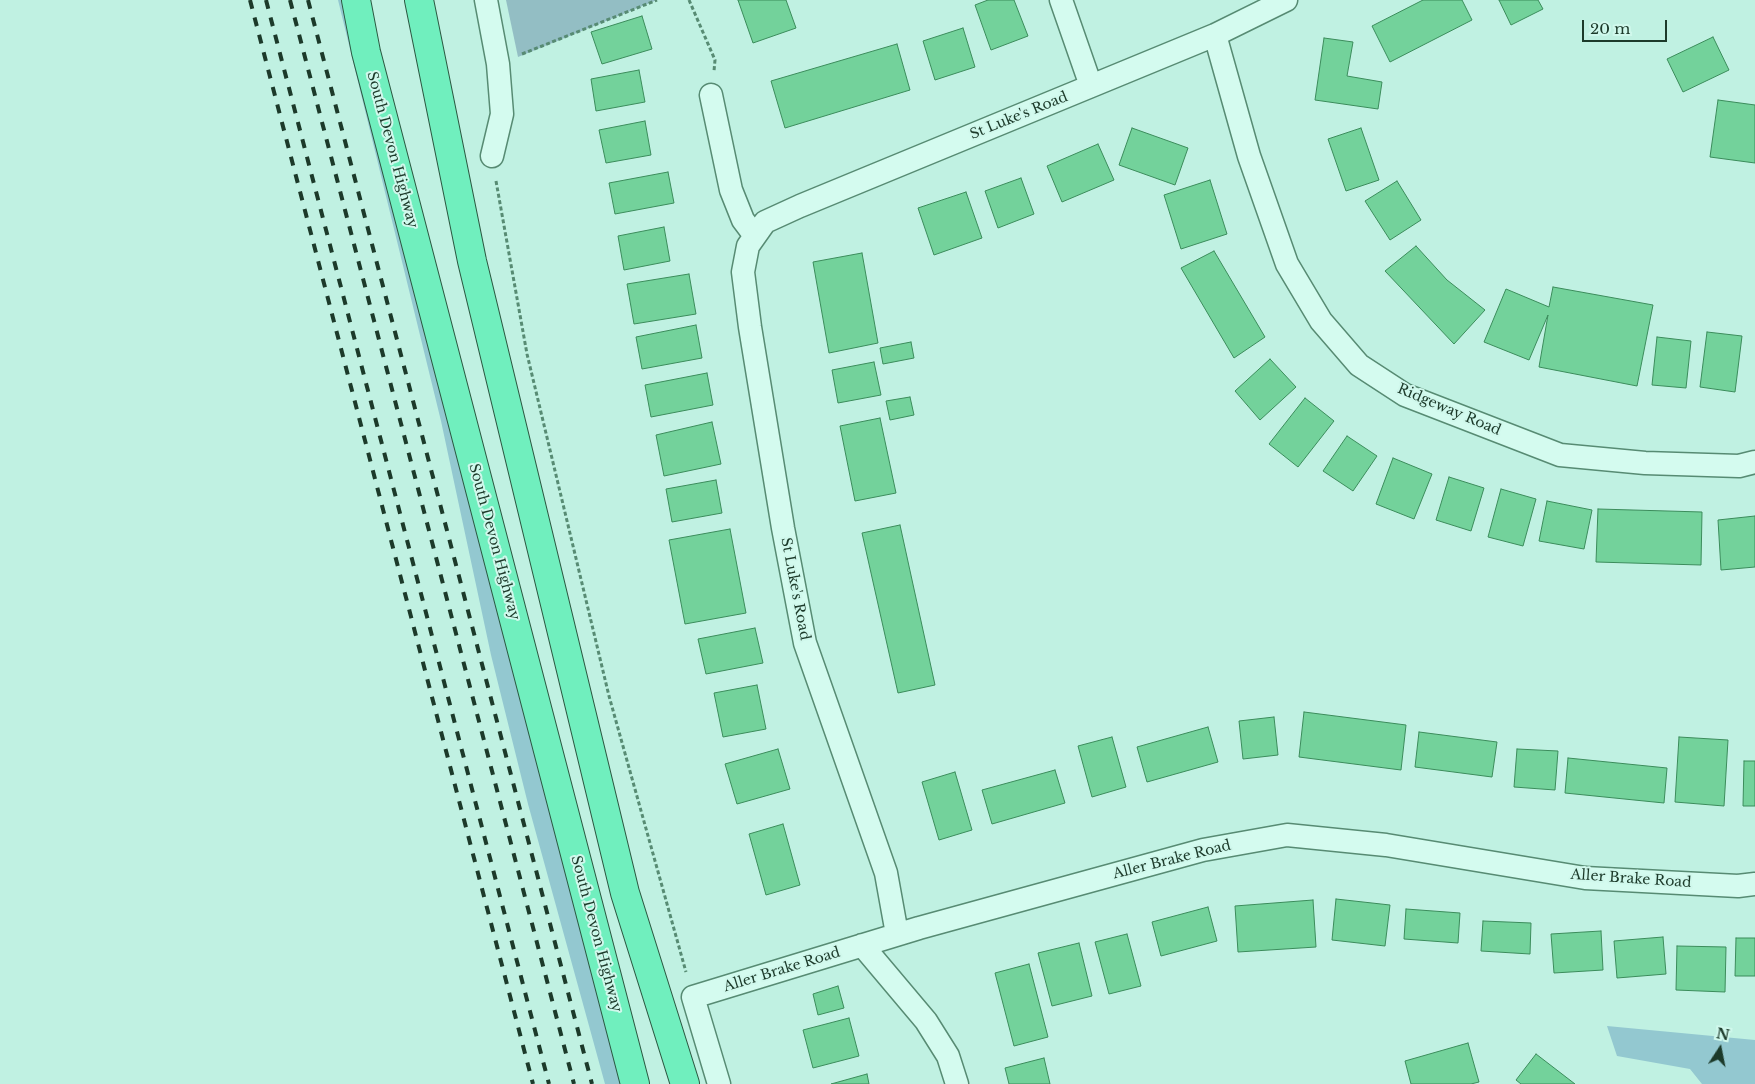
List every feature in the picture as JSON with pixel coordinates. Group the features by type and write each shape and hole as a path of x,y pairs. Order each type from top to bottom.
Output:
{"highway":[{"name":"South Devon Highway","path":"356,0 366,52 635,1084"},
{"path":"419,0 472,261 625,892 685,1084"}],"street":[{"path":"486,0 498,64 502,114 492,156"},
{"path":"1061,0 1091,86"},
{"name":"St Luke's Road","path":"898,934 886,873 805,642 782,528 743,272 748,246 765,222 1215,35 1286,0"},
{"name":"Ridgeway Road","path":"1215,35 1249,156 1287,264 1321,321 1359,365 1405,395 1560,454 1645,463 1739,466 1755,462"},
{"path":"711,95 730,190 743,220 755,236"},
{"name":"Aller Brake Road","path":"693,997 898,934 1203,850 1287,835 1386,845 1585,878 1738,886 1755,884"},
{"path":"862,945 926,1021 948,1056 957,1084"},
{"path":"693,997 718,1084"}],"path":[{"path":"498,64 656,0"},
{"path":"689,0 715,60 711,95"},
{"path":"492,156 527,354 609,696 693,997"}],"shaded area":[{"path":"338,0 365,0 558,846 628,1084 605,1084 528,804 491,655 441,421"},
{"path":"506,0 657,0 518,57"},
{"path":"1607,1026 1755,1040 1755,1084 1702,1084 1690,1069 1617,1056"}],"building":[{"path":"738,0 786,0 796,28 753,43"},
{"path":"988,0 1014,0 1028,36 991,50 975,5"},
{"path":"1423,0 1462,0 1472,20 1390,62 1372,26"},
{"path":"1499,0 1538,0 1543,9 1511,25"},
{"path":"642,16 652,49 602,64 591,32"},
{"path":"963,28 975,67 935,80 923,41"},
{"path":"1713,37 1729,70 1683,92 1667,59"},
{"path":"1324,38 1353,42 1347,76 1382,82 1378,109 1315,100"},
{"path":"897,44 910,90 785,128 771,81"},
{"path":"639,70 645,102 596,111 591,79"},
{"path":"1718,100 1755,105 1755,163 1710,157"},
{"path":"645,121 651,155 606,163 599,130"},
{"path":"1132,128 1188,148 1175,185 1119,165"},
{"path":"1361,128 1379,180 1346,191 1328,139"},
{"path":"1098,144 1114,180 1062,202 1047,166"},
{"path":"668,172 674,203 615,214 609,183"},
{"path":"1021,178 1034,214 998,228 985,191"},
{"path":"1210,180 1227,234 1181,249 1164,195"},
{"path":"1397,181 1421,220 1390,240 1365,201"},
{"path":"966,192 982,238 934,255 918,208"},
{"path":"664,227 670,261 624,270 618,236"},
{"path":"1416,246 1447,280 1485,310 1454,344 1385,271"},
{"path":"1214,251 1265,337 1234,358 1181,268"},
{"path":"862,253 878,343 829,353 813,262"},
{"path":"689,274 696,314 634,324 627,284"},
{"path":"1553,287 1653,305 1637,386 1539,367 1548,315 1529,360 1484,342 1506,289 1549,307"},
{"path":"696,325 702,358 642,369 636,337"},
{"path":"1707,332 1742,336 1735,392 1700,387"},
{"path":"1657,337 1691,341 1686,388 1652,385"},
{"path":"911,342 914,358 883,364 880,348"},
{"path":"1270,359 1296,387 1260,420 1235,391"},
{"path":"874,362 881,395 838,403 832,370"},
{"path":"707,373 713,405 651,417 645,385"},
{"path":"910,397 914,415 890,420 886,401"},
{"path":"1305,398 1334,421 1298,467 1269,444"},
{"path":"880,418 896,493 855,501 840,426"},
{"path":"712,422 721,464 664,476 656,435"},
{"path":"1347,436 1377,456 1353,491 1323,471"},
{"path":"1393,458 1432,474 1414,519 1376,504"},
{"path":"1449,477 1484,488 1471,531 1436,520"},
{"path":"716,480 722,513 672,522 666,489"},
{"path":"1501,489 1536,499 1523,546 1488,537"},
{"path":"1547,501 1592,510 1584,549 1539,541"},
{"path":"1598,509 1702,512 1701,565 1596,562"},
{"path":"1755,516 1755,567 1721,570 1718,520"},
{"path":"900,525 935,685 898,693 862,533"},
{"path":"730,529 746,613 685,624 669,540"},
{"path":"755,628 763,663 706,674 698,639"},
{"path":"757,685 766,729 723,737 714,693"},
{"path":"1304,712 1406,725 1401,770 1299,757"},
{"path":"1274,717 1278,755 1243,759 1239,721"},
{"path":"1208,727 1218,762 1147,782 1137,747"},
{"path":"1419,732 1497,742 1492,777 1415,767"},
{"path":"1112,737 1126,787 1092,797 1078,746"},
{"path":"1679,737 1728,740 1724,806 1675,802"},
{"path":"778,749 790,789 737,804 725,764"},
{"path":"1517,749 1558,751 1555,790 1514,787"},
{"path":"1568,758 1667,768 1664,803 1565,793"},
{"path":"1744,761 1755,761 1755,806 1743,806"},
{"path":"1055,770 1065,803 992,824 982,790"},
{"path":"955,772 972,830 939,840 922,782"},
{"path":"783,824 800,885 766,895 749,834"},
{"path":"1336,899 1390,905 1385,946 1332,940"},
{"path":"1313,900 1316,947 1238,952 1235,906"},
{"path":"1208,907 1217,941 1161,956 1152,922"},
{"path":"1406,909 1460,913 1458,943 1404,939"},
{"path":"1483,921 1531,923 1530,954 1481,951"},
{"path":"1601,931 1603,970 1554,973 1551,934"},
{"path":"1127,934 1141,986 1109,994 1095,942"},
{"path":"1663,937 1666,974 1617,978 1614,941"},
{"path":"1736,938 1755,938 1755,976 1735,976"},
{"path":"1079,943 1092,996 1052,1006 1038,953"},
{"path":"1677,946 1726,947 1725,992 1676,990"},
{"path":"1029,964 1048,1037 1014,1046 995,973"},
{"path":"838,986 844,1008 818,1015 813,994"},
{"path":"849,1018 859,1056 813,1068 803,1030"},
{"path":"1468,1043 1479,1082 1471,1084 1411,1084 1405,1061"},
{"path":"1536,1054 1575,1084 1521,1084 1516,1080"},
{"path":"1044,1058 1050,1084 1009,1084 1005,1068"},
{"path":"867,1074 869,1084 831,1084"}],"railway":[{"path":"250,0 533,1084"},
{"path":"266,0 549,1084"},
{"path":"290,0 574,1084"},
{"path":"308,0 592,1084"}]}
